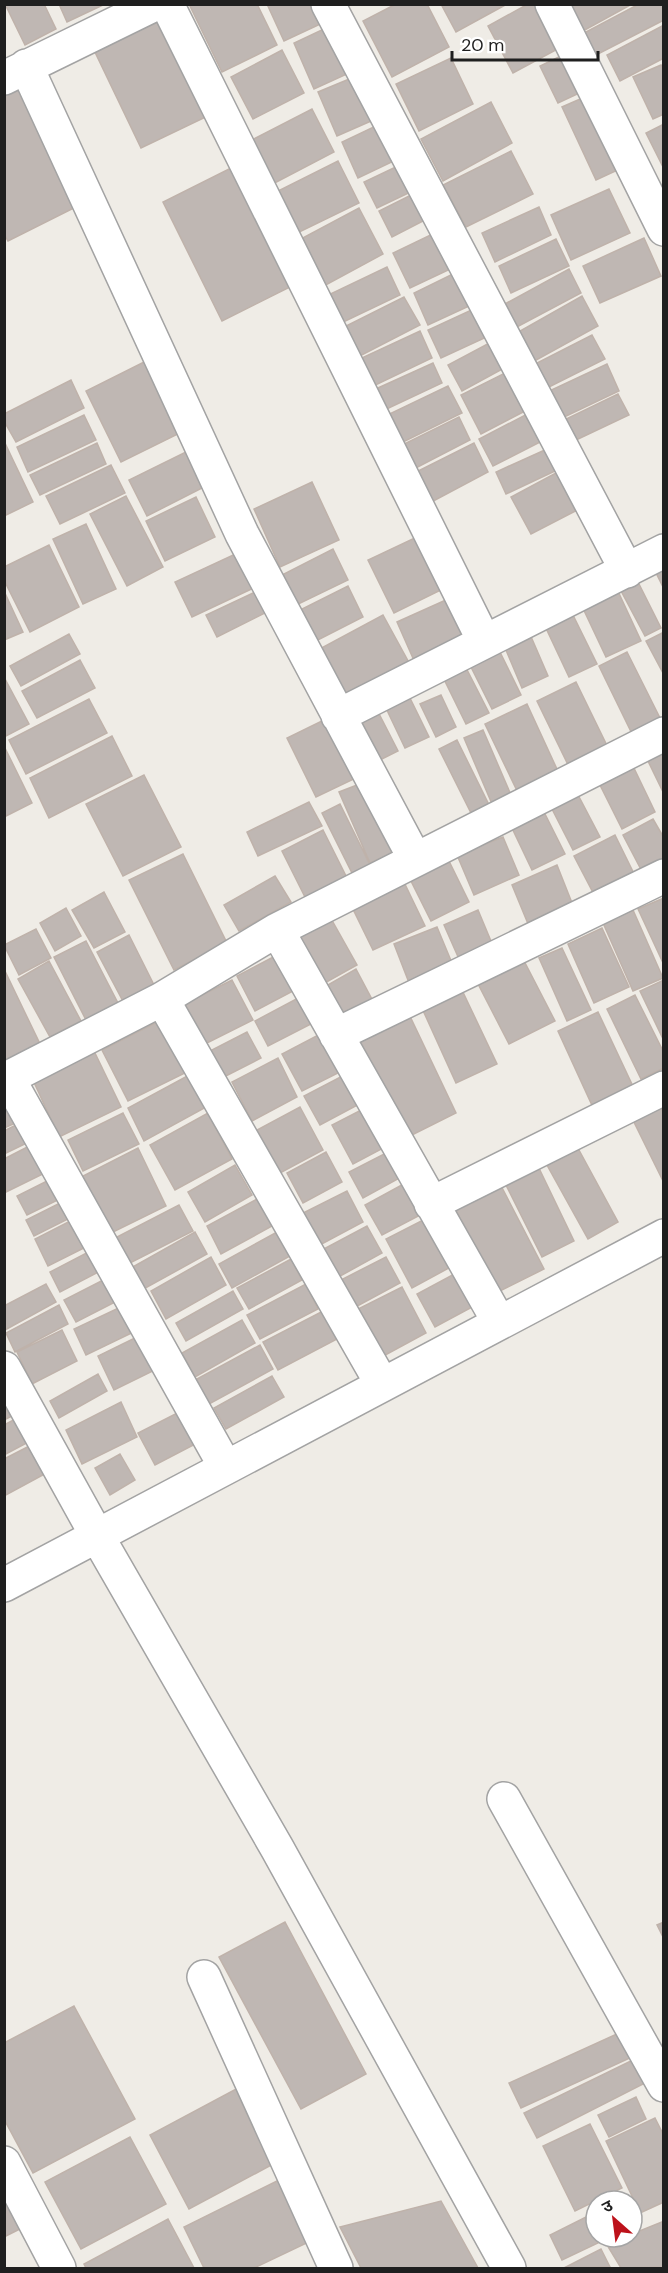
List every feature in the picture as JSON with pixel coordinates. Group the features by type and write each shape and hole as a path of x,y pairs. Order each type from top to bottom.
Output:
{"street":[{"path":"155,4 15,72 242,534 415,859"},
{"path":"168,4 484,641"},
{"path":"328,4 627,571"},
{"path":"552,4 663,228"},
{"path":"338,716 663,551"},
{"path":"225,1466 6,1079 162,999 277,930 663,735"},
{"path":"336,1035 663,876"},
{"path":"277,930 499,1323"},
{"path":"162,999 382,1384"},
{"path":"431,1204 663,1088"},
{"path":"4,1584 663,1236"},
{"path":"4,1368 96,1534 277,1848 509,2268"},
{"path":"504,1799 663,2085"},
{"path":"204,1977 336,2268"},
{"path":"4,2163 59,2268"}],"building":[{"path":"5,4 44,4 56,29 25,45"},
{"path":"59,4 105,4 67,22"},
{"path":"189,4 257,4 277,45 222,72"},
{"path":"267,4 319,4 327,21 284,41"},
{"path":"396,4 427,4 449,47 392,77 363,21"},
{"path":"441,4 507,4 456,32"},
{"path":"528,4 546,4 567,44 513,73 488,26"},
{"path":"568,4 632,4 583,31"},
{"path":"639,4 664,4 664,20 596,55 584,33"},
{"path":"163,17 210,115 141,148 94,50"},
{"path":"664,25 664,58 620,81 607,55"},
{"path":"326,28 347,74 314,89 294,43"},
{"path":"282,50 304,93 253,119 231,77"},
{"path":"569,52 586,90 558,103 540,66"},
{"path":"451,58 473,104 419,131 396,84"},
{"path":"661,65 664,70 664,114 653,119 633,77"},
{"path":"354,77 371,121 337,136 318,92"},
{"path":"19,80 80,205 8,241 4,234 4,87"},
{"path":"587,96 620,169 596,180 562,107"},
{"path":"491,102 512,143 443,181 421,139"},
{"path":"312,109 334,152 267,187 244,144"},
{"path":"380,124 396,160 358,178 342,142"},
{"path":"664,124 664,169 646,133"},
{"path":"511,151 533,194 466,227 443,185"},
{"path":"338,161 359,203 291,236 270,195"},
{"path":"402,164 415,190 377,208 364,182"},
{"path":"231,168 290,287 222,321 163,202"},
{"path":"609,189 630,233 571,260 551,215"},
{"path":"417,192 429,218 392,237 379,211"},
{"path":"539,207 551,235 495,262 482,233"},
{"path":"359,208 383,254 322,287 297,241"},
{"path":"443,229 459,265 410,288 393,253"},
{"path":"644,238 661,276 600,303 583,266"},
{"path":"556,239 569,266 511,293 499,266"},
{"path":"387,267 400,295 337,325 324,297"},
{"path":"463,269 478,302 428,325 414,293"},
{"path":"569,269 581,293 515,328 503,305"},
{"path":"582,296 598,326 529,364 513,335"},
{"path":"404,297 420,325 352,360 336,331"},
{"path":"478,307 491,335 441,358 428,330"},
{"path":"420,331 432,358 365,390 353,362"},
{"path":"592,335 605,359 545,389 533,365"},
{"path":"495,340 508,366 462,391 448,365"},
{"path":"150,359 186,430 121,462 86,391"},
{"path":"433,363 442,383 376,414 367,393"},
{"path":"607,364 619,391 560,419 547,392"},
{"path":"511,370 531,408 481,434 461,395"},
{"path":"71,380 84,408 16,442 4,421 4,414"},
{"path":"448,386 462,413 395,446 381,418"},
{"path":"618,394 629,415 574,441 564,420"},
{"path":"537,409 552,436 493,466 479,439"},
{"path":"84,415 96,440 28,472 17,447"},
{"path":"459,417 470,440 410,471 398,447"},
{"path":"4,441 33,502 4,516"},
{"path":"97,443 106,464 40,495 30,475"},
{"path":"474,443 488,472 424,506 408,476"},
{"path":"558,444 568,465 506,494 496,472"},
{"path":"192,449 210,484 147,516 129,480"},
{"path":"111,465 125,493 60,524 46,496"},
{"path":"569,466 589,504 531,534 511,497"},
{"path":"312,482 339,540 280,567 254,509"},
{"path":"126,496 163,567 127,586 90,514"},
{"path":"196,497 215,537 165,561 146,521"},
{"path":"86,524 116,589 83,604 53,539"},
{"path":"419,536 443,589 394,613 368,560"},
{"path":"49,545 79,607 30,632 4,580 4,567"},
{"path":"333,549 348,580 290,608 276,578"},
{"path":"244,550 260,585 192,617 175,582"},
{"path":"664,565 664,589 654,569"},
{"path":"636,578 661,628 645,636 619,587"},
{"path":"268,586 277,607 217,637 206,615"},
{"path":"348,586 363,617 310,644 294,613"},
{"path":"616,587 641,641 606,657 581,604"},
{"path":"4,591 23,632 4,640"},
{"path":"448,599 467,642 416,665 397,622"},
{"path":"572,613 597,664 569,677 545,626"},
{"path":"383,615 413,670 344,708 314,652"},
{"path":"529,632 548,676 522,688 503,643"},
{"path":"664,632 664,675 646,641"},
{"path":"69,634 80,654 21,686 10,666"},
{"path":"496,644 521,695 492,709 467,659"},
{"path":"627,652 664,726 637,744 599,666"},
{"path":"461,658 489,713 466,724 439,669"},
{"path":"80,660 95,688 37,718 22,691"},
{"path":"4,677 29,724 4,737"},
{"path":"576,682 613,758 574,777 537,701"},
{"path":"408,694 429,737 405,748 384,704"},
{"path":"441,695 456,727 436,737 420,704"},
{"path":"89,699 107,733 26,774 9,740"},
{"path":"373,702 398,751 370,765 346,716"},
{"path":"527,704 562,780 521,799 485,724"},
{"path":"330,717 358,777 316,797 287,738"},
{"path":"483,730 514,802 495,811 464,738"},
{"path":"112,736 132,776 49,818 30,778"},
{"path":"457,740 494,815 476,823 439,749"},
{"path":"4,746 32,803 6,816 4,814"},
{"path":"664,751 664,794 647,759"},
{"path":"632,764 655,812 622,829 598,781"},
{"path":"144,775 181,847 123,876 86,804"},
{"path":"370,780 401,849 370,863 339,792"},
{"path":"576,791 600,837 573,850 550,805"},
{"path":"309,802 322,826 258,856 247,832"},
{"path":"340,804 374,873 356,881 322,813"},
{"path":"544,812 565,854 532,870 512,828"},
{"path":"653,819 664,838 664,870 646,879 623,835"},
{"path":"323,830 348,880 307,901 282,851"},
{"path":"615,835 639,884 599,904 574,856"},
{"path":"503,837 519,875 474,895 457,855"},
{"path":"183,854 227,943 174,970 129,880"},
{"path":"448,859 469,902 431,921 409,877"},
{"path":"557,865 576,913 531,931 512,885"},
{"path":"275,876 291,902 239,931 224,905"},
{"path":"402,878 425,926 373,950 350,903"},
{"path":"104,892 125,932 94,948 72,910"},
{"path":"664,898 664,965 638,909"},
{"path":"66,908 81,936 55,951 40,923"},
{"path":"478,910 496,953 463,968 444,925"},
{"path":"633,910 663,978 633,991 603,923"},
{"path":"329,915 357,965 323,984 296,934"},
{"path":"437,927 457,975 413,993 394,944"},
{"path":"602,928 629,987 594,1003 568,944"},
{"path":"36,929 51,958 19,975 4,945"},
{"path":"129,935 156,989 125,1005 97,952"},
{"path":"86,941 120,1007 88,1024 54,957"},
{"path":"562,948 591,1010 567,1021 539,958"},
{"path":"277,955 295,990 255,1011 237,976"},
{"path":"521,955 555,1021 509,1044 475,978"},
{"path":"49,961 81,1021 50,1037 18,979"},
{"path":"4,969 41,1046 6,1063 4,1059"},
{"path":"356,969 375,1005 346,1022 326,986"},
{"path":"232,980 253,1020 201,1046 180,1006"},
{"path":"664,980 664,1041 640,991"},
{"path":"461,988 497,1064 456,1083 421,1006"},
{"path":"635,995 664,1053 664,1068 641,1079 607,1009"},
{"path":"300,997 313,1023 268,1046 255,1021"},
{"path":"407,1010 456,1113 402,1140 352,1036"},
{"path":"598,1012 637,1095 596,1114 558,1031"},
{"path":"163,1019 189,1071 128,1101 102,1050"},
{"path":"326,1031 346,1069 302,1091 282,1054"},
{"path":"247,1032 261,1058 220,1079 206,1053"},
{"path":"94,1051 121,1107 59,1137 33,1080"},
{"path":"278,1058 297,1097 252,1121 232,1082"},
{"path":"352,1071 367,1100 320,1125 304,1096"},
{"path":"191,1074 208,1106 144,1141 128,1108"},
{"path":"4,1095 18,1122 4,1128"},
{"path":"657,1101 664,1114 664,1183 630,1114"},
{"path":"369,1106 389,1145 353,1164 332,1125"},
{"path":"300,1107 323,1150 280,1173 257,1130"},
{"path":"123,1113 139,1144 83,1171 68,1140"},
{"path":"208,1113 232,1159 175,1190 150,1145"},
{"path":"20,1123 29,1142 4,1154 4,1131"},
{"path":"573,1139 618,1222 588,1239 542,1156"},
{"path":"35,1143 49,1171 6,1192 4,1159"},
{"path":"138,1148 166,1206 109,1234 81,1177"},
{"path":"392,1150 405,1175 363,1198 349,1172"},
{"path":"326,1152 342,1182 303,1203 287,1173"},
{"path":"536,1162 574,1241 542,1257 503,1179"},
{"path":"235,1165 252,1195 205,1222 188,1192"},
{"path":"57,1176 68,1195 27,1215 17,1196"},
{"path":"497,1178 544,1269 498,1292 451,1201"},
{"path":"409,1181 426,1212 382,1235 365,1205"},
{"path":"347,1191 363,1222 318,1246 301,1214"},
{"path":"70,1198 78,1214 34,1236 26,1220"},
{"path":"257,1199 272,1226 221,1254 207,1226"},
{"path":"179,1205 193,1231 126,1265 113,1239"},
{"path":"82,1215 96,1242 48,1266 35,1239"},
{"path":"433,1215 458,1263 412,1288 386,1239"},
{"path":"367,1226 382,1253 333,1280 318,1252"},
{"path":"195,1232 207,1254 140,1291 129,1269"},
{"path":"277,1232 290,1256 232,1288 219,1264"},
{"path":"98,1247 108,1267 60,1292 50,1272"},
{"path":"211,1257 226,1285 166,1319 151,1291"},
{"path":"386,1257 400,1283 350,1310 335,1283"},
{"path":"291,1259 302,1280 249,1309 237,1288"},
{"path":"458,1272 476,1305 435,1327 417,1294"},
{"path":"113,1275 125,1297 76,1322 64,1300"},
{"path":"46,1284 56,1302 5,1330 4,1306"},
{"path":"306,1284 318,1309 260,1339 247,1315"},
{"path":"402,1287 426,1333 378,1359 354,1311"},
{"path":"233,1291 243,1309 186,1341 176,1323"},
{"path":"127,1304 140,1329 86,1355 74,1329"},
{"path":"59,1305 68,1324 15,1352 6,1333"},
{"path":"325,1310 339,1338 278,1370 263,1342"},
{"path":"242,1320 255,1343 195,1377 182,1353"},
{"path":"62,1330 77,1361 32,1384 17,1352"},
{"path":"145,1333 161,1367 114,1390 98,1356"},
{"path":"260,1345 273,1369 209,1404 195,1380"},
{"path":"98,1374 107,1391 59,1418 50,1401"},
{"path":"272,1376 284,1397 226,1429 214,1408"},
{"path":"4,1386 22,1411 4,1420"},
{"path":"121,1402 137,1437 82,1464 66,1430"},
{"path":"189,1407 205,1439 155,1465 138,1433"},
{"path":"25,1414 38,1437 4,1455 4,1425"},
{"path":"39,1441 54,1469 4,1496 4,1459"},
{"path":"120,1454 135,1480 110,1495 95,1468"},
{"path":"285,1922 366,2074 301,2109 219,1957"},
{"path":"664,1922 664,1939 657,1925"},
{"path":"74,2006 135,2119 33,2173 4,2119 4,2043"},
{"path":"619,2033 630,2058 521,2108 509,2083"},
{"path":"639,2057 651,2080 537,2138 524,2113"},
{"path":"238,2088 277,2162 189,2209 150,2135"},
{"path":"636,2097 646,2119 609,2137 598,2115"},
{"path":"655,2118 664,2136 664,2202 644,2211 644,2189 629,2189 606,2141"},
{"path":"590,2124 622,2188 584,2189 584,2207 575,2211 543,2146"},
{"path":"130,2137 166,2204 81,2249 45,2182"},
{"path":"283,2178 313,2240 254,2268 204,2268 184,2227"},
{"path":"4,2191 28,2225 4,2237"},
{"path":"441,2201 478,2268 361,2268 340,2227"},
{"path":"584,2218 585,2249 562,2260 550,2235"},
{"path":"168,2219 194,2268 86,2268 84,2264"},
{"path":"664,2221 664,2267 621,2268 609,2249 644,2249 644,2229"},
{"path":"601,2249 610,2267 564,2268"}]}
